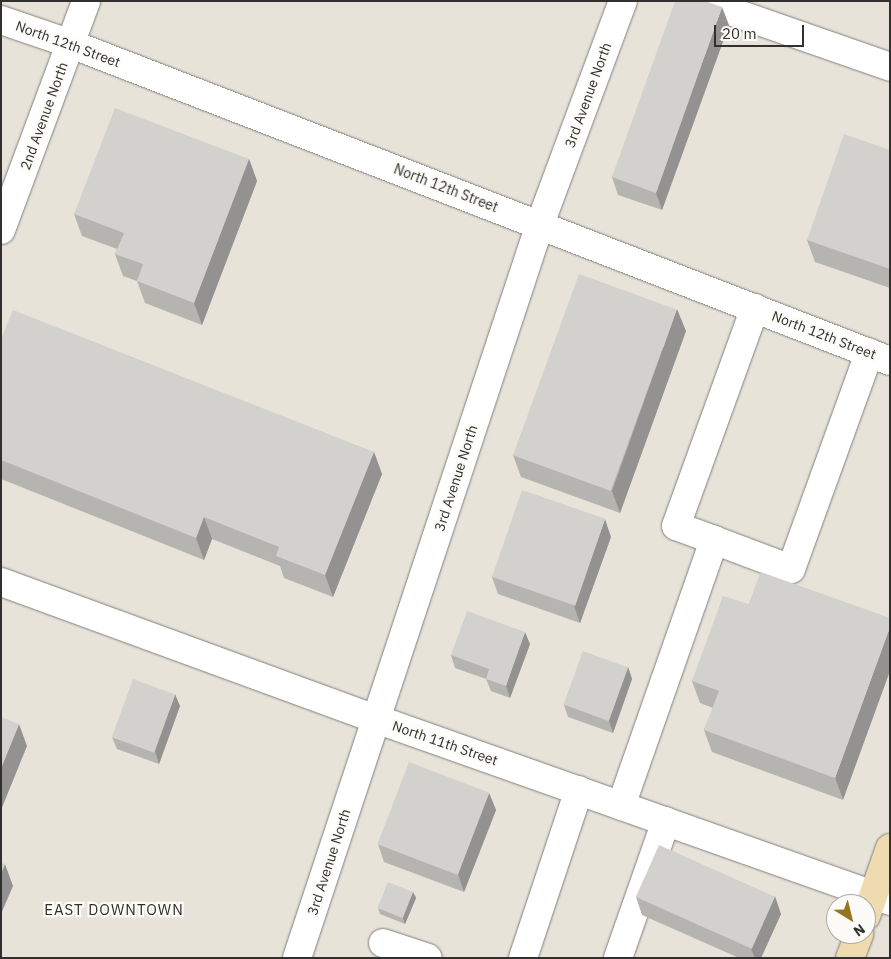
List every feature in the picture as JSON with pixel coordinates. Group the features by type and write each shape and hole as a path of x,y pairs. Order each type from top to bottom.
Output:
{"main road":[{"path":"877,904 890,848"},
{"path":"850,958 855,944"}],"street":[{"name":"2nd Avenue North","path":"3,222 86,1"},
{"name":"3rd Avenue North","path":"298,958 540,224 624,1"},
{"path":"701,1 890,67"},
{"name":"North 12th Street","path":"1,20 71,44 540,224 879,357"},
{"path":"755,308 676,526 792,569 879,357"},
{"path":"621,806 714,540"},
{"name":"North 11th Street","path":"1,582 376,719 666,821 877,904"},
{"path":"523,958 578,790"},
{"path":"618,958 666,821"},
{"path":"383,943 428,958"}],"shaded area":[{"path":"1,1 890,1 890,958 1,958"}],"building":[{"path":"675,1 705,1 722,7 656,193 612,177"},
{"path":"115,108 249,159 194,303 137,281 143,264 115,254 124,233 74,214"},
{"path":"844,134 890,150 890,269 807,240"},
{"path":"579,274 677,310 611,491 513,455"},
{"path":"13,310 374,452 325,575 276,556 279,547 204,517 196,538 1,460 1,339"},
{"path":"522,490 605,519 575,606 492,577"},
{"path":"761,572 890,618 890,627 835,778 704,730 719,691 692,681 723,596 749,604"},
{"path":"467,611 525,632 506,686 486,679 489,669 451,655"},
{"path":"583,651 628,667 609,721 564,705"},
{"path":"133,679 175,694 154,753 112,737"},
{"path":"1,717 19,724 1,768"},
{"path":"409,762 489,793 458,875 377,844"},
{"path":"659,845 775,897 752,949 636,897"},
{"path":"1,863 5,864 1,873"},
{"path":"388,882 413,892 403,918 378,908"}],"district":[{"name":"EAST DOWNTOWN","path":"114,910"}]}
